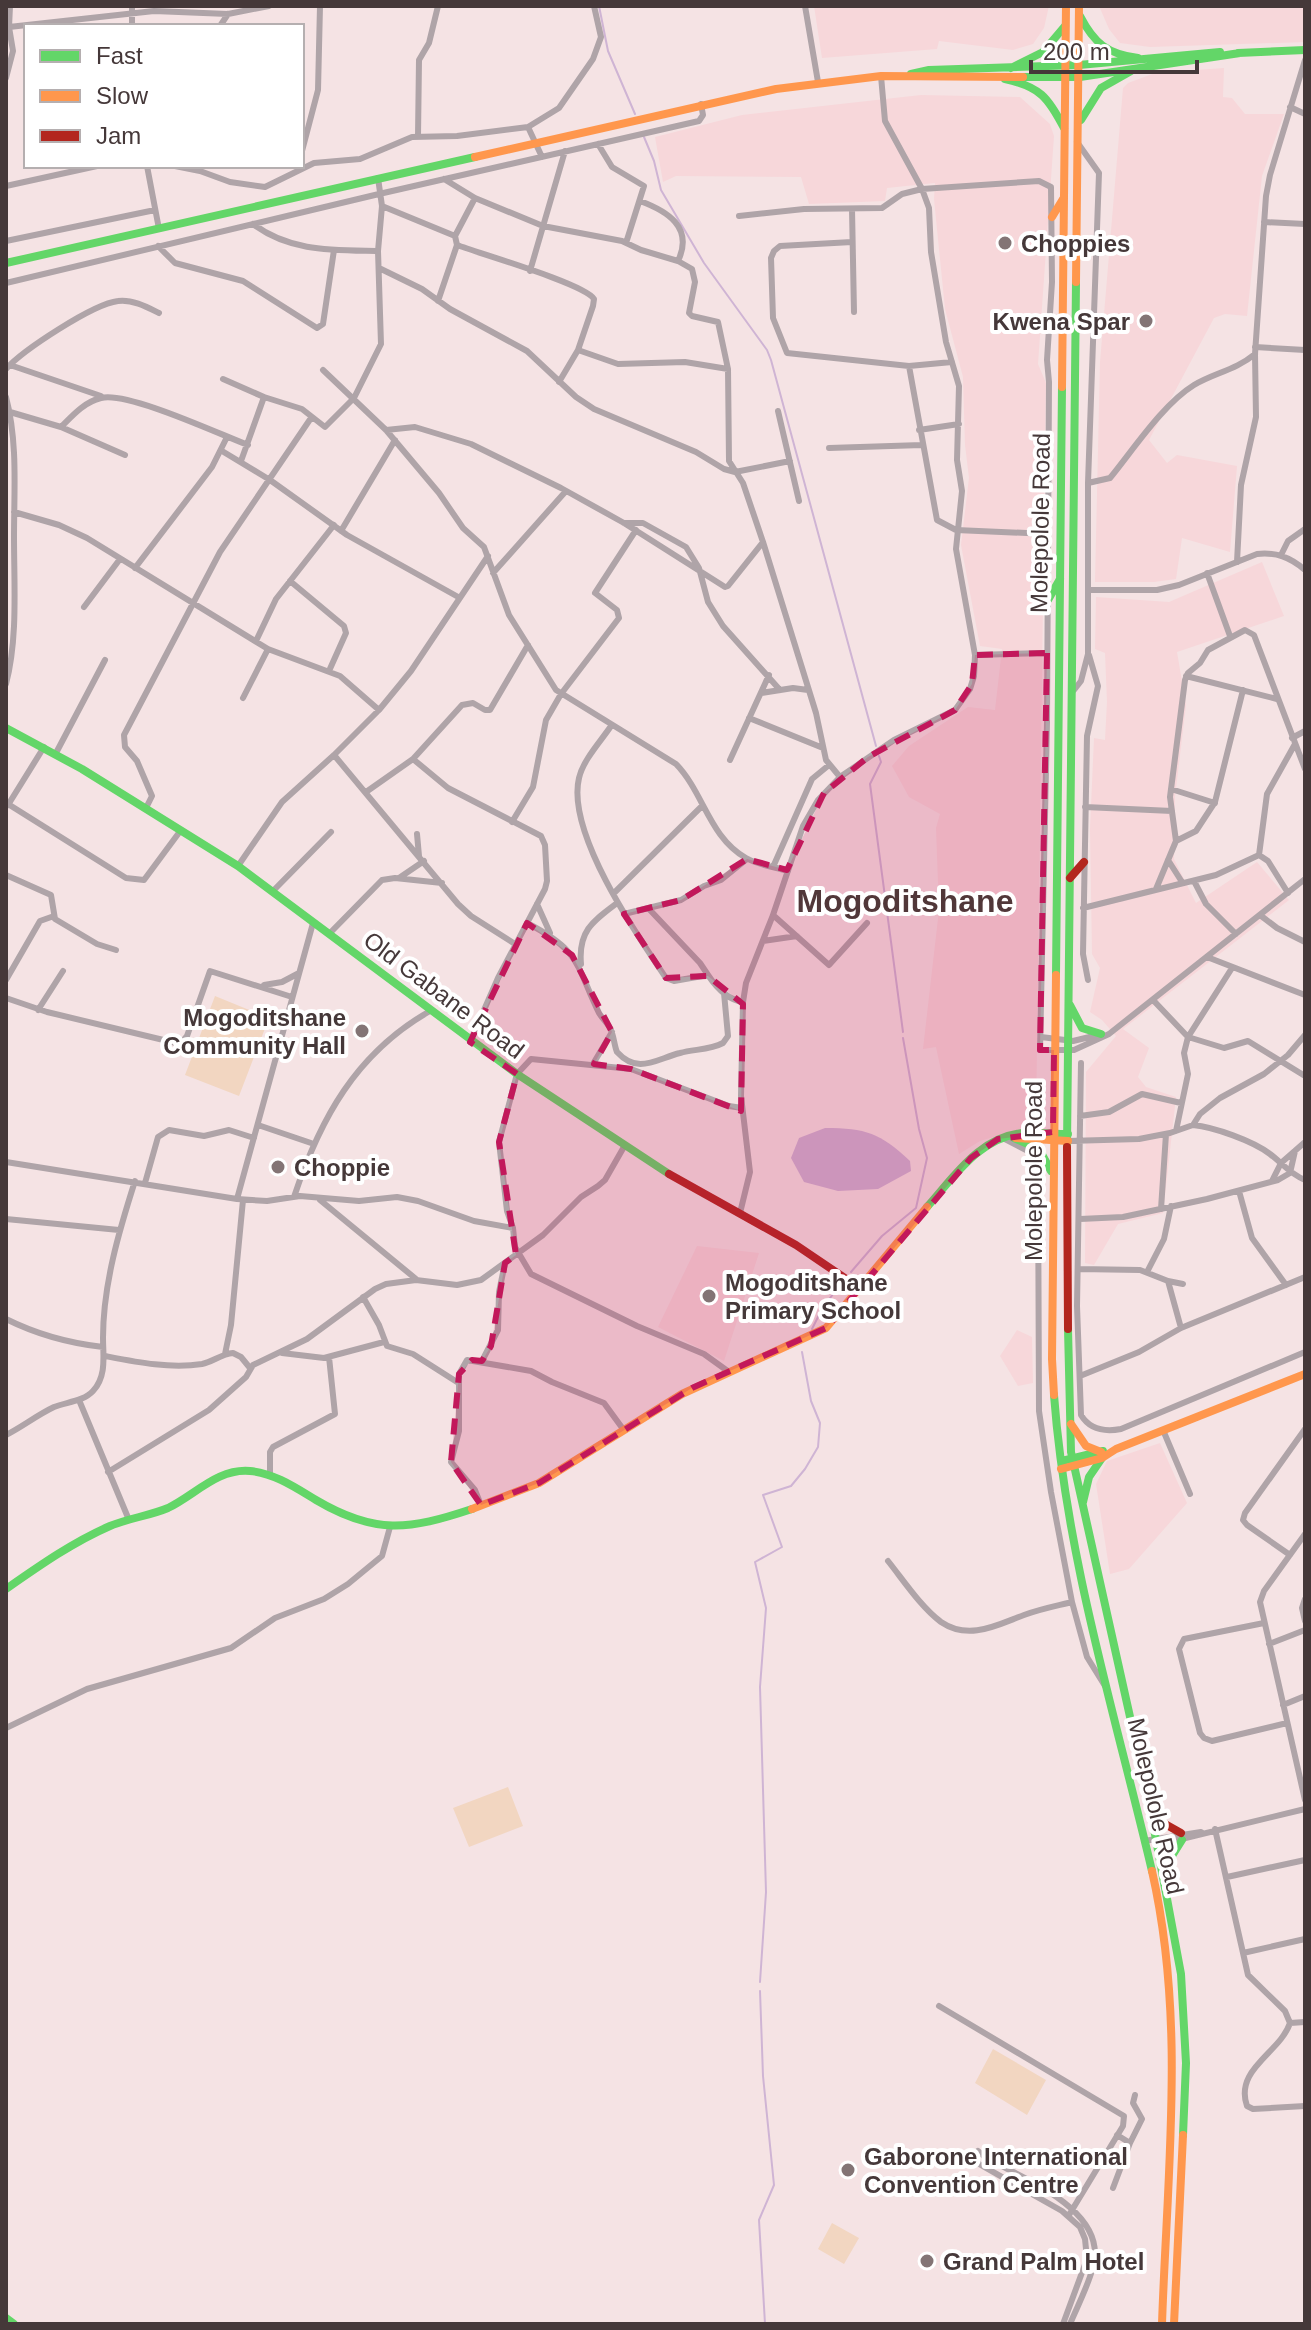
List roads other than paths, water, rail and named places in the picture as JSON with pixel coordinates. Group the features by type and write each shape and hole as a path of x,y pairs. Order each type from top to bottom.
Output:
{"main road":[{"name":"Molepolole Road","path":"1066,6 1052,1359 1060,1465 1107,1687 1164,1927 1174,2063 1162,2324"},
{"path":"1079,10 1090,36 1105,52 1138,58"},
{"name":"Molepolole Road","path":"1079,10 1068,1041 1073,1139 1067,1315 1069,1422 1082,1508 1149,1802 1181,1974 1186,2063 1174,2324"},
{"path":"1011,68 1043,52 1065,26"},
{"path":"905,75 929,70 1066,66 1138,58 1305,50"},
{"path":"6,263 701,104 818,82 905,75 1005,79 1080,77 1240,53"},
{"path":"1079,123 1101,88 1131,71"},
{"path":"1005,79 1043,92 1066,131"},
{"path":"1052,217 1065,197"},
{"path":"1048,600 1060,578"},
{"name":"Old Gabane Road","path":"6,728 56,753 238,866 470,1042 517,1074 680,1180 796,1245 861,1289"},
{"path":"1058,817 1064,816 1072,787"},
{"path":"1070,878 1084,862"},
{"path":"1069,1002 1082,1028 1101,1034"},
{"path":"1008,1137 1039,1149 1052,1174"},
{"path":"6,1589 88,1537 169,1507 228,1473 247,1470 270,1476 363,1523 390,1527 481,1505 539,1483 682,1394 826,1328 925,1209 971,1158 987,1145 1008,1137 1073,1139"},
{"path":"1067,1315 1077,1306"},
{"path":"1060,1465 1102,1455 1305,1374"},
{"path":"1069,1422 1086,1446 1102,1455"},
{"path":"1082,1508 1086,1485 1102,1455"},
{"path":"1149,1802 1165,1824 1182,1836 1172,1856 1166,1883"},
{"path":"6,2318 14,2324"}],"street":[{"path":"6,78 10,50 10,6"},
{"path":"31,24 132,10 232,11 269,6"},
{"path":"304,143 318,90 320,6"},
{"path":"418,136 418,67 429,43 438,6"},
{"path":"304,166 360,159 418,136 457,136 528,127 559,108 593,59 601,37 594,6"},
{"path":"805,6 818,82"},
{"path":"9,27 24,25"},
{"path":"1237,562 1241,485 1256,417 1255,350 1270,175 1305,60"},
{"path":"740,1213 750,1172 742,1108 743,1002 747,978 773,915 794,845 813,808 840,777 894,740 955,710 972,684 975,655 956,549 962,491 957,460 960,392 946,342 931,252 930,212 922,189 885,121 881,76"},
{"path":"6,283 699,121 703,115 701,104"},
{"path":"1290,107 1305,114"},
{"path":"528,127 542,157"},
{"path":"1074,690 1081,681 1088,654 1088,483 1099,173 1077,142"},
{"path":"598,144 612,167 644,186 626,243"},
{"path":"530,271 565,151"},
{"path":"6,186 88,168"},
{"path":"147,168 159,229"},
{"path":"185,168 230,182 265,187 297,168"},
{"path":"223,379 302,409 327,427 354,398 381,344 378,251 382,206 378,178"},
{"path":"444,179 475,198 543,226 626,243 690,266 695,282 689,313 718,322 728,369 729,461 743,483 763,542 818,720 823,748 829,765 840,777"},
{"path":"739,216 804,209 885,207 902,194 922,189 1043,182 1049,184 1052,191 1047,360 1048,600 1040,1050 1068,1051 1086,1046 1113,1031 1305,879"},
{"path":"438,301 457,245 455,236 475,198"},
{"path":"640,201 663,210 676,220 683,249 678,261"},
{"path":"382,206 455,236"},
{"path":"852,209 854,312"},
{"path":"6,241 155,210"},
{"path":"1264,222 1305,224"},
{"path":"253,224 280,241 334,250 378,251"},
{"path":"852,242 780,246 774,251 771,258 773,318 785,350 792,355 909,366 952,362"},
{"path":"457,245 568,282 593,296 593,306 578,350 559,382"},
{"path":"158,246 175,263 224,274 258,289 317,328 323,324 334,250"},
{"path":"379,268 417,286 527,351 559,382 594,409 735,472 790,461"},
{"path":"8,367 48,337 107,304 120,300 159,313"},
{"path":"1050,322 1095,322"},
{"path":"578,350 618,364 685,362 728,369"},
{"path":"1088,483 1110,478 1153,424 1190,388 1236,368 1255,350 1305,350"},
{"path":"909,366 935,517 956,530 1048,534"},
{"path":"8,367 103,397 141,404 248,445"},
{"path":"323,370 386,430 463,528 484,547 509,615 553,687 676,764 719,835 747,859 788,871"},
{"path":"6,397 14,440 10,562 12,645 6,684"},
{"path":"61,427 80,409 103,397"},
{"path":"241,461 264,397"},
{"path":"778,411 799,501"},
{"path":"10,412 61,427 125,455"},
{"path":"146,808 152,796 137,761 125,747 124,735 220,552 311,418"},
{"path":"919,430 959,424"},
{"path":"386,430 415,427 466,443 566,491 727,587 763,542"},
{"path":"135,568 212,467 227,437"},
{"path":"341,531 395,440"},
{"path":"829,448 922,445"},
{"path":"222,451 270,480 341,531 460,598"},
{"path":"493,573 566,491"},
{"path":"14,512 73,531 268,649 329,671 346,681 379,710"},
{"path":"624,523 643,523 684,545 699,568 708,602 723,626 780,690"},
{"path":"256,641 274,603 334,525"},
{"path":"1281,555 1288,541 1305,529"},
{"path":"512,822 533,787 542,730 561,694 619,618 617,610 595,593 636,530"},
{"path":"1088,590 1157,590 1179,585 1257,554 1281,555 1305,570"},
{"path":"238,866 282,802 379,710 418,662 488,556"},
{"path":"84,607 120,559"},
{"path":"1207,573 1230,636"},
{"path":"290,581 344,626 346,633 329,671"},
{"path":"1156,889 1176,841 1171,789 1186,676 1208,650 1245,630 1254,635 1305,769"},
{"path":"366,792 413,759 462,705 473,703 486,711 490,710 528,645"},
{"path":"243,698 268,649"},
{"path":"975,655 1047,653"},
{"path":"1088,654 1098,684 1087,736 1083,954 1088,980"},
{"path":"56,753 105,660"},
{"path":"730,760 769,675"},
{"path":"1186,676 1277,699"},
{"path":"1081,681 1091,678 1098,684"},
{"path":"761,693 808,690"},
{"path":"1176,841 1196,831 1215,803 1243,690"},
{"path":"749,718 823,748"},
{"path":"611,726 581,772 578,788 586,834 617,903 669,981 708,975"},
{"path":"1259,855 1267,794 1293,741 1305,731"},
{"path":"44,747 7,806 126,878 136,881 144,880 181,830"},
{"path":"334,755 471,916 515,944"},
{"path":"413,759 448,788 538,833 543,839 547,881 470,1042"},
{"path":"773,867 812,779 829,765"},
{"path":"1171,789 1215,803"},
{"path":"614,893 702,806"},
{"path":"1085,807 1172,811"},
{"path":"1045,817 1058,817"},
{"path":"272,892 331,832"},
{"path":"417,834 422,858"},
{"path":"785,840 794,845"},
{"path":"1083,908 1224,873 1259,855 1268,861 1288,893"},
{"path":"399,878 422,858"},
{"path":"624,914 681,900 724,878 747,859"},
{"path":"1168,860 1182,882"},
{"path":"6,875 51,895 54,916 81,935 116,950"},
{"path":"329,935 382,880 399,878 442,883"},
{"path":"1194,881 1206,904 1236,934"},
{"path":"581,968 582,940 596,919 617,903"},
{"path":"537,904 552,936"},
{"path":"649,909 724,993 743,1002"},
{"path":"773,915 829,965 867,923"},
{"path":"1260,915 1277,928 1305,942"},
{"path":"6,980 40,921 54,916"},
{"path":"225,1354 231,1325 240,1200 313,923"},
{"path":"527,923 563,945 581,968 600,1014 612,1032 617,1052 631,1066 658,1080 742,1108"},
{"path":"763,941 797,936"},
{"path":"563,945 582,940"},
{"path":"1207,957 1305,995"},
{"path":"1176,1131 1188,1074 1184,1053 1188,1037 1232,968"},
{"path":"38,1010 63,971"},
{"path":"6,998 38,1010 176,1043 187,1036 210,971 292,997"},
{"path":"257,985 274,984 299,973"},
{"path":"724,993 728,1036 717,1047 683,1052 631,1066 531,1059 517,1074 499,1142 507,1211 515,1247 535,1278 704,1354 729,1372"},
{"path":"1153,1000 1188,1037 1224,1048 1248,1041 1305,1076"},
{"path":"294,1197 315,1139 365,1061 400,1029 430,1011"},
{"path":"1041,1037 1068,1041 1113,1031"},
{"path":"593,1064 612,1032"},
{"path":"728,1036 743,1035"},
{"path":"1193,1125 1200,1114 1220,1098 1280,1061 1305,1035"},
{"path":"658,1061 654,1071 658,1080"},
{"path":"1081,1063 1080,1116 1073,1139 1080,1219 1077,1306 1081,1415 1084,1420 1095,1428 1111,1431 1130,1426 1305,1352"},
{"path":"1080,1116 1109,1112 1142,1094 1181,1103"},
{"path":"258,1125 311,1143"},
{"path":"1073,1139 1134,1139 1166,1134 1193,1125 1207,1127 1260,1148 1290,1173 1305,1180"},
{"path":"145,1183 158,1137 163,1132 169,1130 204,1136 229,1130 254,1138"},
{"path":"1161,1209 1166,1134"},
{"path":"1008,1137 1028,1151 1038,1167 1039,1411 1072,1602 1087,1657 1098,1678 1107,1687"},
{"path":"1272,1181 1281,1163 1305,1142"},
{"path":"108,1472 209,1410 246,1377 250,1368 319,1331 363,1297 386,1284 416,1280 465,1285 484,1277 560,1221 581,1197 605,1180 625,1145"},
{"path":"1290,1173 1295,1151"},
{"path":"6,1162 240,1200 407,1198 474,1221 513,1228"},
{"path":"1080,1219 1123,1217 1161,1209 1239,1191 1290,1173"},
{"path":"6,1425 8,1434 53,1408 79,1400 95,1390 105,1356 103,1322 119,1230 135,1181"},
{"path":"1239,1191 1252,1238 1286,1285"},
{"path":"320,1200 416,1280"},
{"path":"1147,1272 1164,1239 1171,1206"},
{"path":"6,1219 119,1230"},
{"path":"482,1361 498,1330 500,1286 505,1263"},
{"path":"1079,1269 1147,1272 1183,1284"},
{"path":"484,1277 500,1286"},
{"path":"1080,1376 1139,1352 1181,1328 1305,1277"},
{"path":"1040,1281 1053,1280"},
{"path":"1168,1281 1181,1328"},
{"path":"363,1297 379,1325 384,1342 390,1348 413,1354 457,1382"},
{"path":"6,1319 38,1335 72,1344 103,1347"},
{"path":"280,1353 329,1357 384,1342"},
{"path":"105,1356 149,1364 190,1364 207,1363 225,1354 237,1354 250,1368"},
{"path":"270,1476 270,1452 273,1447 335,1414 329,1357"},
{"path":"481,1505 475,1490 451,1462 459,1431 457,1382 467,1360 525,1368 604,1403 623,1429"},
{"path":"79,1400 129,1520"},
{"path":"1290,1555 1243,1520 1305,1429"},
{"path":"1163,1430 1190,1494"},
{"path":"6,1728 87,1689 231,1648 275,1618 324,1599 348,1584 382,1556 390,1527"},
{"path":"1305,1534 1261,1596 1264,1623 1287,1723 1301,1764 1305,1800"},
{"path":"888,1561 933,1616 958,1630 973,1632 988,1629 1025,1614 1072,1602"},
{"path":"1305,1599 1302,1608 1305,1621"},
{"path":"1264,1623 1184,1639 1179,1649 1200,1733 1204,1738 1212,1741 1287,1723"},
{"path":"1269,1644 1305,1630"},
{"path":"1283,1705 1305,1696"},
{"path":"1145,1844 1305,1809"},
{"path":"1215,1829 1248,1975 1285,2011 1290,2023 1286,2033 1249,2074 1245,2100 1247,2106 1253,2109 1305,2106"},
{"path":"1227,1877 1305,1860"},
{"path":"1243,1953 1305,1939"},
{"path":"939,2006 1120,2112 1125,2120 1071,2212"},
{"path":"1290,2023 1305,2022"},
{"path":"1113,2188 1142,2119 1133,2103 1135,2095"},
{"path":"1117,2135 1130,2143"},
{"path":"978,2151 1071,2212 1077,2222 1085,2239 1087,2259 1063,2324"},
{"path":"972,2160 1082,2216 1090,2231 1095,2258 1070,2324"}],"waterway":[{"path":"599,6 608,51 635,114"},
{"path":"644,137 661,190 704,263 771,360 876,746"},
{"path":"879,756 881,762 870,784 903,1032"},
{"path":"851,1272 882,1236 916,1208 927,1158 903,1038"},
{"path":"812,1329 836,1290"},
{"path":"760,1982 766,1892 760,1687 766,1608 755,1562 782,1547 763,1495 791,1486 818,1447 820,1423 811,1401 802,1352"},
{"path":"760,1991 763,2076 774,2185 759,2220 765,2324"}],"place":[{"name":"Choppies","path":"1005,243"},
{"name":"Kwena Spar","path":"1146,321"},
{"name":"Mogoditshane Community Hall","path":"362,1031"},
{"name":"Choppie","path":"278,1167"},
{"name":"Mogoditshane Primary School","path":"709,1296"},
{"name":"Gaborone International Convention Centre","path":"848,2170"},
{"name":"Grand Palm Hotel","path":"927,2261"}],"district":[{"name":"Mogoditshane","path":"905,901"}]}
